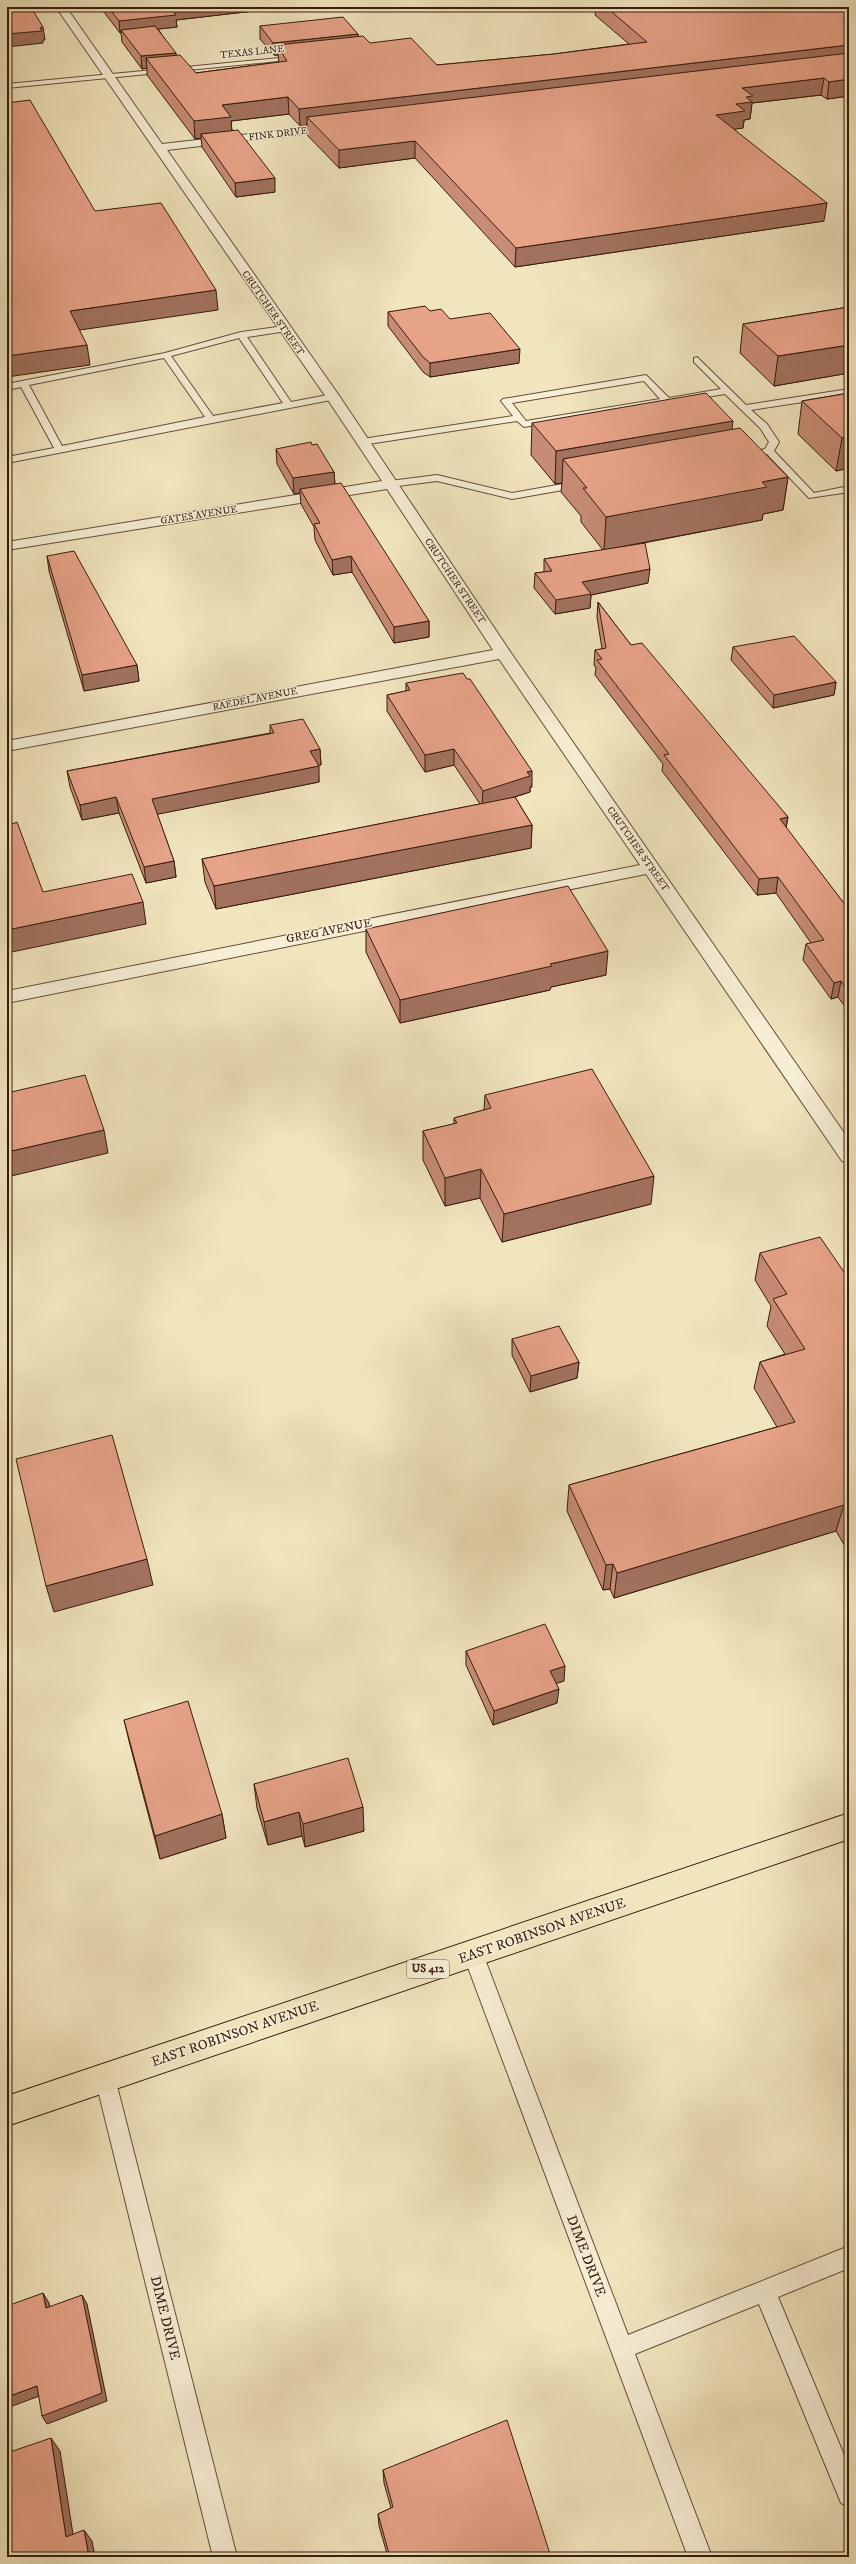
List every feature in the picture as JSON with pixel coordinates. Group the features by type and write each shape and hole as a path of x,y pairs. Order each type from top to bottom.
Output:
{"highway":[{"name":"EAST ROBINSON AVENUE","path":"7,2111 849,1826"}],"street":[{"name":"CRUTCHER STREET","path":"61,7 111,76 284,329 333,397 503,653 849,1156"},
{"name":"FINK DRIVE","path":"160,148 350,125"},
{"name":"GATES AVENUE","path":"7,546 390,484"},
{"name":"RAEDEL AVENUE","path":"7,746 503,653"},
{"name":"GREG AVENUE","path":"7,997 651,868"}],"lane":[{"name":"TEXAS LANE","path":"7,86 308,56"},
{"path":"7,387 166,354 241,335 284,329"},
{"path":"241,335 289,405"},
{"path":"166,354 211,419"},
{"path":"697,360 744,408 764,426 774,442 769,451"},
{"path":"666,400 646,378 506,401 524,424 727,391"},
{"path":"24,384 59,449"},
{"path":"744,408 849,392"},
{"path":"7,460 211,419 333,397"},
{"path":"362,442 519,418"},
{"path":"730,458 769,451"},
{"path":"769,451 812,496 849,489"},
{"path":"390,484 437,478 512,496 590,483"},
{"name":"DIME DRIVE","path":"473,1954 700,2557"},
{"name":"DIME DRIVE","path":"105,2078 225,2557"},
{"path":"621,2349 764,2290 849,2257"},
{"path":"764,2290 849,2495"}],"building":[{"path":"7,7 31,7 43,27 40,28 42,31 7,34"},
{"path":"108,7 188,7 171,9 176,15 119,21"},
{"path":"606,7 849,7 849,45 299,109 288,97 222,105 231,117 194,121 146,58 180,55 196,73 287,61 277,45 363,36 370,43 411,38 437,65 554,54 647,42"},
{"path":"343,17 358,34 273,43 260,26"},
{"path":"155,26 176,53 141,56 121,30"},
{"path":"849,53 849,79 829,82 824,78 742,88 753,96 746,97 752,102 736,104 745,111 716,115 827,203 516,248 415,141 339,150 307,117"},
{"path":"30,100 95,211 161,203 216,290 70,311 87,345 7,356 7,103"},
{"path":"238,130 275,178 235,183 201,134"},
{"path":"425,306 430,311 441,309 450,319 490,313 520,349 430,363 423,357 388,312"},
{"path":"849,307 849,345 778,356 743,324"},
{"path":"706,393 733,421 556,451 532,423"},
{"path":"849,393 849,437 842,438 802,401"},
{"path":"740,428 788,477 762,482 767,487 606,517 583,488 587,488 563,459"},
{"path":"311,442 312,445 317,444 334,472 293,478 276,449"},
{"path":"341,483 429,621 394,627 351,556 332,560 314,524 320,523 300,489"},
{"path":"645,543 650,569 582,582 591,594 556,600 535,573 552,571 544,559"},
{"path":"74,551 137,665 82,675 47,556"},
{"path":"598,602 631,645 642,643 788,817 780,819 849,910 849,992 841,981 834,983 806,944 824,940 778,877 759,879 664,755 669,754 597,660 602,659 595,650 606,648"},
{"path":"794,636 836,682 774,695 733,647"},
{"path":"463,673 467,679 470,679 532,771 527,772 530,776 483,791 454,749 425,755 387,695 410,690 406,683"},
{"path":"303,719 320,749 310,751 319,766 152,799 174,861 144,867 116,797 80,805 67,771 274,733 270,725"},
{"path":"515,797 532,825 214,886 202,859"},
{"path":"17,822 43,892 132,874 143,902 7,930 7,826"},
{"path":"568,886 608,951 550,964 552,966 400,1000 366,929"},
{"path":"592,1069 654,1176 504,1214 481,1169 445,1178 423,1131 457,1123 454,1118 491,1108 485,1095"},
{"path":"85,1075 104,1130 7,1152 7,1093"},
{"path":"820,1237 844,1272 849,1270 849,1515 844,1505 617,1573 613,1564 606,1565 569,1485 795,1422 760,1362 805,1349 773,1299 787,1294 760,1253"},
{"path":"559,1326 579,1362 531,1376 512,1339"},
{"path":"112,1435 147,1559 46,1586 16,1459"},
{"path":"545,1624 565,1666 550,1671 559,1689 494,1711 466,1651"},
{"path":"188,1701 222,1814 155,1836 124,1720"},
{"path":"348,1758 363,1807 303,1824 299,1812 264,1822 254,1784"},
{"path":"43,2293 46,2308 82,2295 102,2393 42,2416 37,2386 7,2397 7,2306"},
{"path":"507,2420 551,2557 390,2557 378,2514 393,2507 383,2470"},
{"path":"51,2438 66,2537 84,2530 89,2557 7,2557 7,2453"}]}
